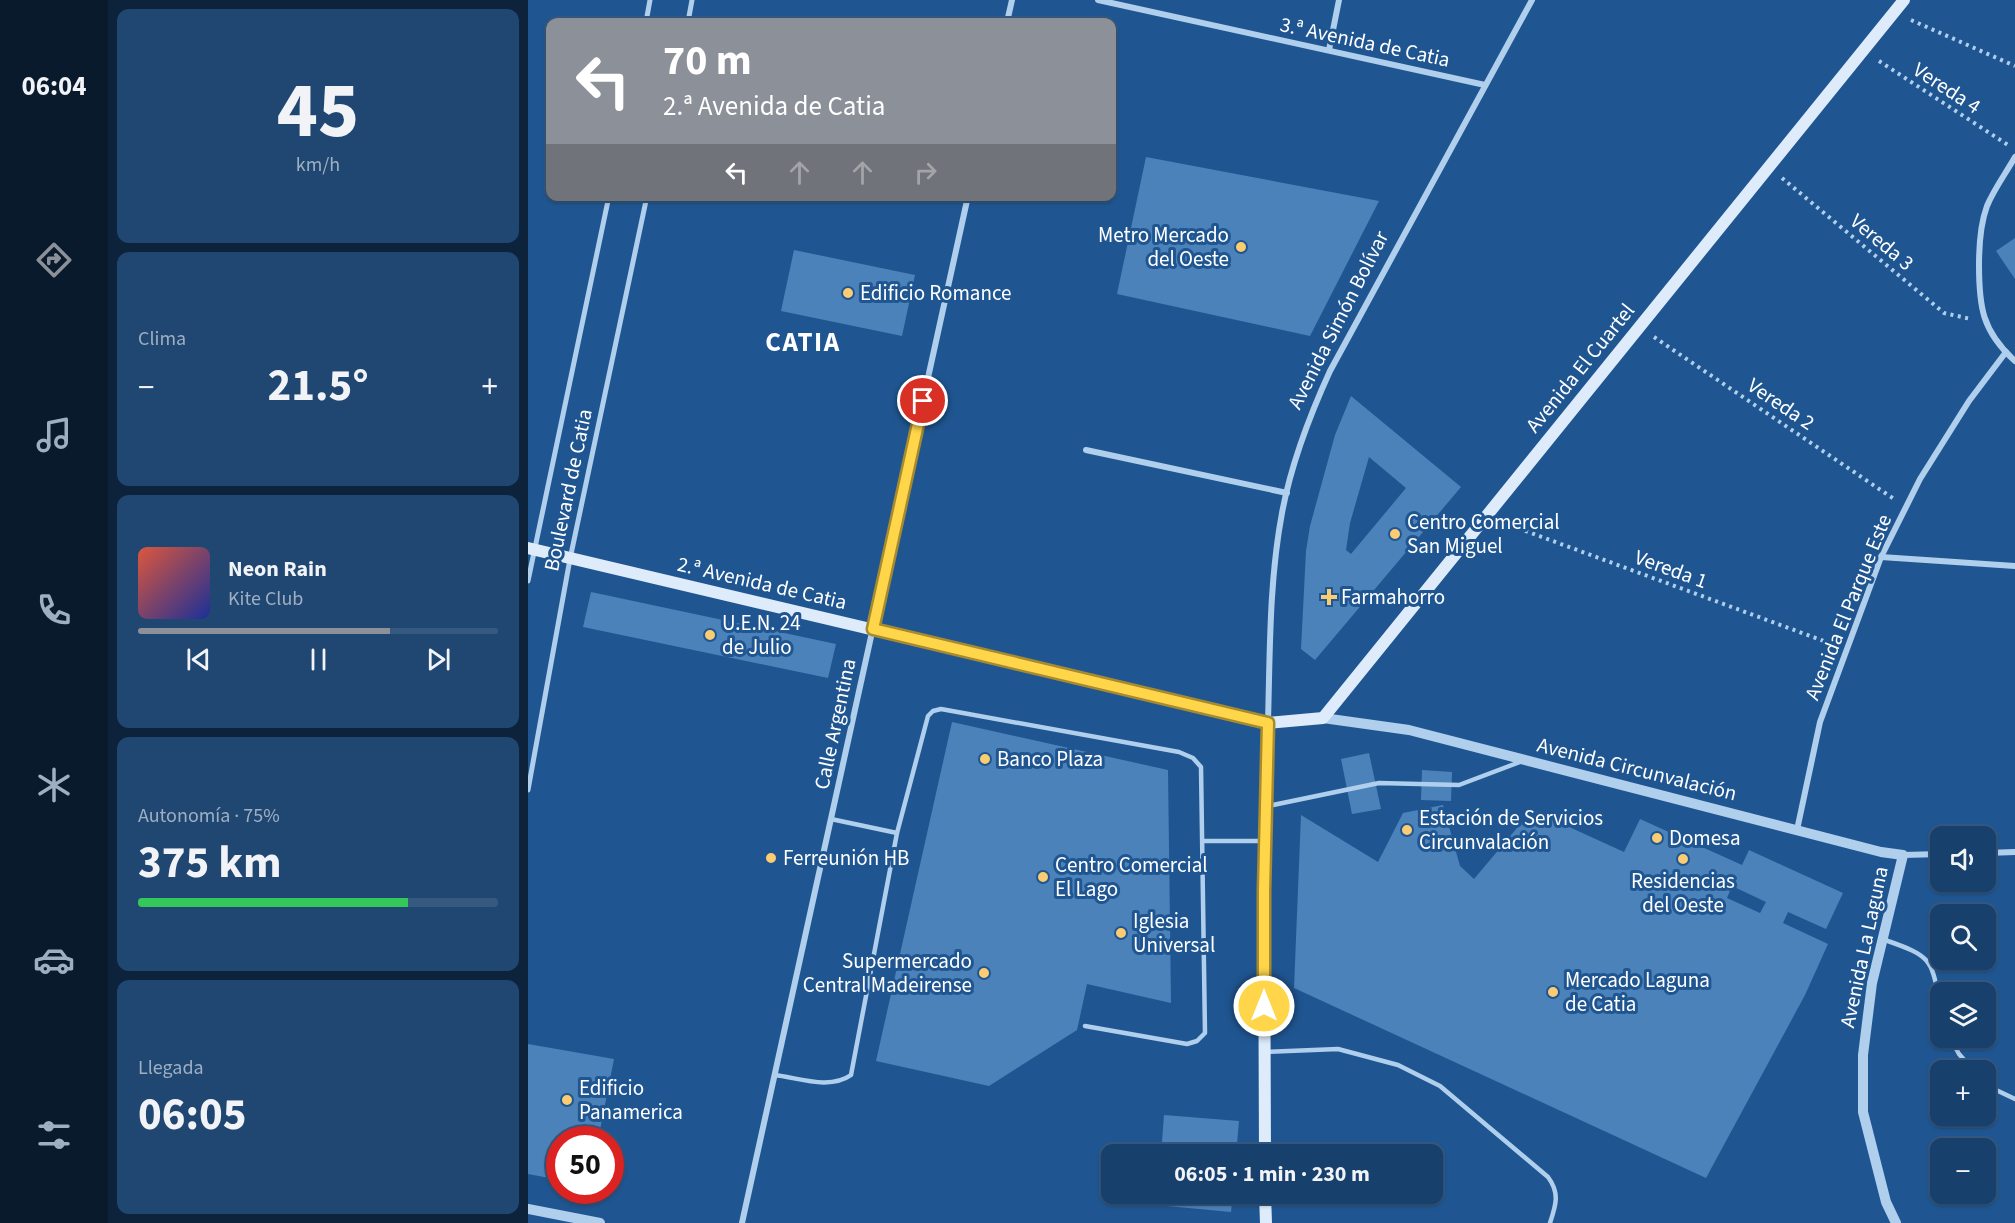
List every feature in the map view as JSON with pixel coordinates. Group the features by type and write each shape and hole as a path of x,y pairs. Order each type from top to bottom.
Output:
{"main road":[{"name":"Avenida El Cuartel","path":"1323,718 1904,0"},
{"name":"2.ª Avenida de Catia","path":"531,549 1268,723"},
{"path":"1268,723 1323,718"},
{"name":"Avenida Simón Bolívar","path":"1265,1144 1265,841 1268,723"},
{"path":"1265,1204 1266,1223"}],"street":[{"path":"647,18 650,0"},
{"path":"689,18 692,0"},
{"path":"1008,18 1012,0"},
{"name":"3.ª Avenida de Catia","path":"1098,0 1485,85"},
{"path":"1329,50 1340,0"},
{"name":"Avenida Simón Bolívar","path":"1268,723 1270,638 1277,547 1287,493 1308,420 1330,371 1532,0"},
{"path":"2015,158 1988,204 1981,226 1979,299 1986,323 1999,345 2015,361"},
{"name":"Boulevard de Catia","path":"528,581 531,549 608,201"},
{"name":"Boulevard de Catia","path":"528,790 570,559 646,201"},
{"name":"Calle Argentina","path":"742,1223 967,201"},
{"name":"Avenida El Parque Este","path":"1797,830 1820,723 1881,557 1920,479 1969,401 2006,352"},
{"path":"1086,450 1287,493"},
{"path":"1881,557 2015,566"},
{"name":"Avenida Circunvalación","path":"1323,718 1409,730 1881,852 1904,855 1930,854"},
{"path":"528,749 536,751"},
{"path":"1996,853 2015,852"},
{"name":"Avenida La Laguna","path":"1896,1223 1886,1202 1863,1112 1863,1055 1872,983 1904,855"},
{"path":"528,1209 600,1223"}],"lane":[{"path":"775,1075 828,1083 842,1081 851,1075 897,833 928,716 933,711 941,709 1179,752 1193,758 1201,767 1205,1033 1197,1041 1187,1044 1085,1026"},
{"path":"1266,807 1379,783 1459,785 1524,760"},
{"path":"831,819 897,833"},
{"path":"1203,841 1265,841"},
{"path":"1883,939 1914,950 1927,959 1934,971 1936,982"},
{"path":"1264,1052 1338,1049 1398,1065 1440,1086 1548,1177 1555,1186 1557,1200 1550,1223"},
{"path":"1996,1090 2015,1099"}],"path":[{"name":"Vereda 4","path":"1894,12 2015,66"},
{"name":"Vereda 4","path":"1863,50 2015,150"},
{"name":"Vereda 3","path":"1768,167 1944,313 1986,323"},
{"name":"Vereda 2","path":"1639,326 1906,507"},
{"name":"Vereda 1","path":"1485,517 1846,649"}],"building":[{"name":"Metro Mercado del Oeste","path":"1146,157 1379,201 1310,336 1117,294"},
{"path":"2015,238 2015,279 1996,251"},
{"name":"Edificio Romance","path":"794,250 915,275 902,336 781,311"},
{"name":"Centro Comercial San Miguel","path":"1351,396 1461,487 1315,660 1301,649 1306,551 1310,526 1335,435","holes":["1369,457 1406,488 1351,554 1346,550 1350,523"]},
{"name":"U.E.N. 24 de Julio","path":"591,592 836,644 828,678 583,627"},
{"name":"Centro Comercial El Lago","path":"952,722 1168,770 1171,1003 1087,984 1077,1030 989,1086 876,1061"},
{"path":"1369,753 1381,809 1352,814 1341,759"},
{"path":"1422,770 1452,772 1451,801 1421,800"},
{"name":"Mercado Laguna de Catia","path":"1443,805 1460,866 1474,879 1532,810 1624,852 1640,819 1742,865 1749,850 1843,893 1826,929 1788,912 1783,923 1828,944 1805,995 1706,1178 1294,988 1301,815 1378,862 1403,813","holes":["1732,886 1766,902 1760,913 1727,898"]},
{"name":"Edificio Panamerica","path":"528,1044 614,1059 601,1126 546,1126 546,1177 528,1174"},
{"path":"1164,1115 1239,1121 1237,1144 1162,1144"},
{"path":"1156,1204 1232,1204 1231,1212"}],"place":[{"name":"Metro Mercado del Oeste","path":"1241,247"},
{"name":"Edificio Romance","path":"848,293"},
{"name":"Centro Comercial San Miguel","path":"1395,534"},
{"name":"Farmahorro","path":"1329,597"},
{"name":"U.E.N. 24 de Julio","path":"710,635"},
{"name":"Banco Plaza","path":"985,759"},
{"name":"Estación de Servicios Circunvalación","path":"1407,830"},
{"name":"Domesa","path":"1657,838"},
{"name":"Ferreunión HB","path":"771,858"},
{"name":"Residencias del Oeste","path":"1683,859"},
{"name":"Centro Comercial El Lago","path":"1043,877"},
{"name":"Iglesia Universal","path":"1121,933"},
{"name":"Supermercado Central Madeirense","path":"984,973"},
{"name":"Mercado Laguna de Catia","path":"1553,992"},
{"name":"Edificio Panamerica","path":"567,1100"}],"district":[{"name":"CATIA","path":"803,342"}],"route":[{"path":"923,401 873,629 1268,723 1264,1006"}]}
